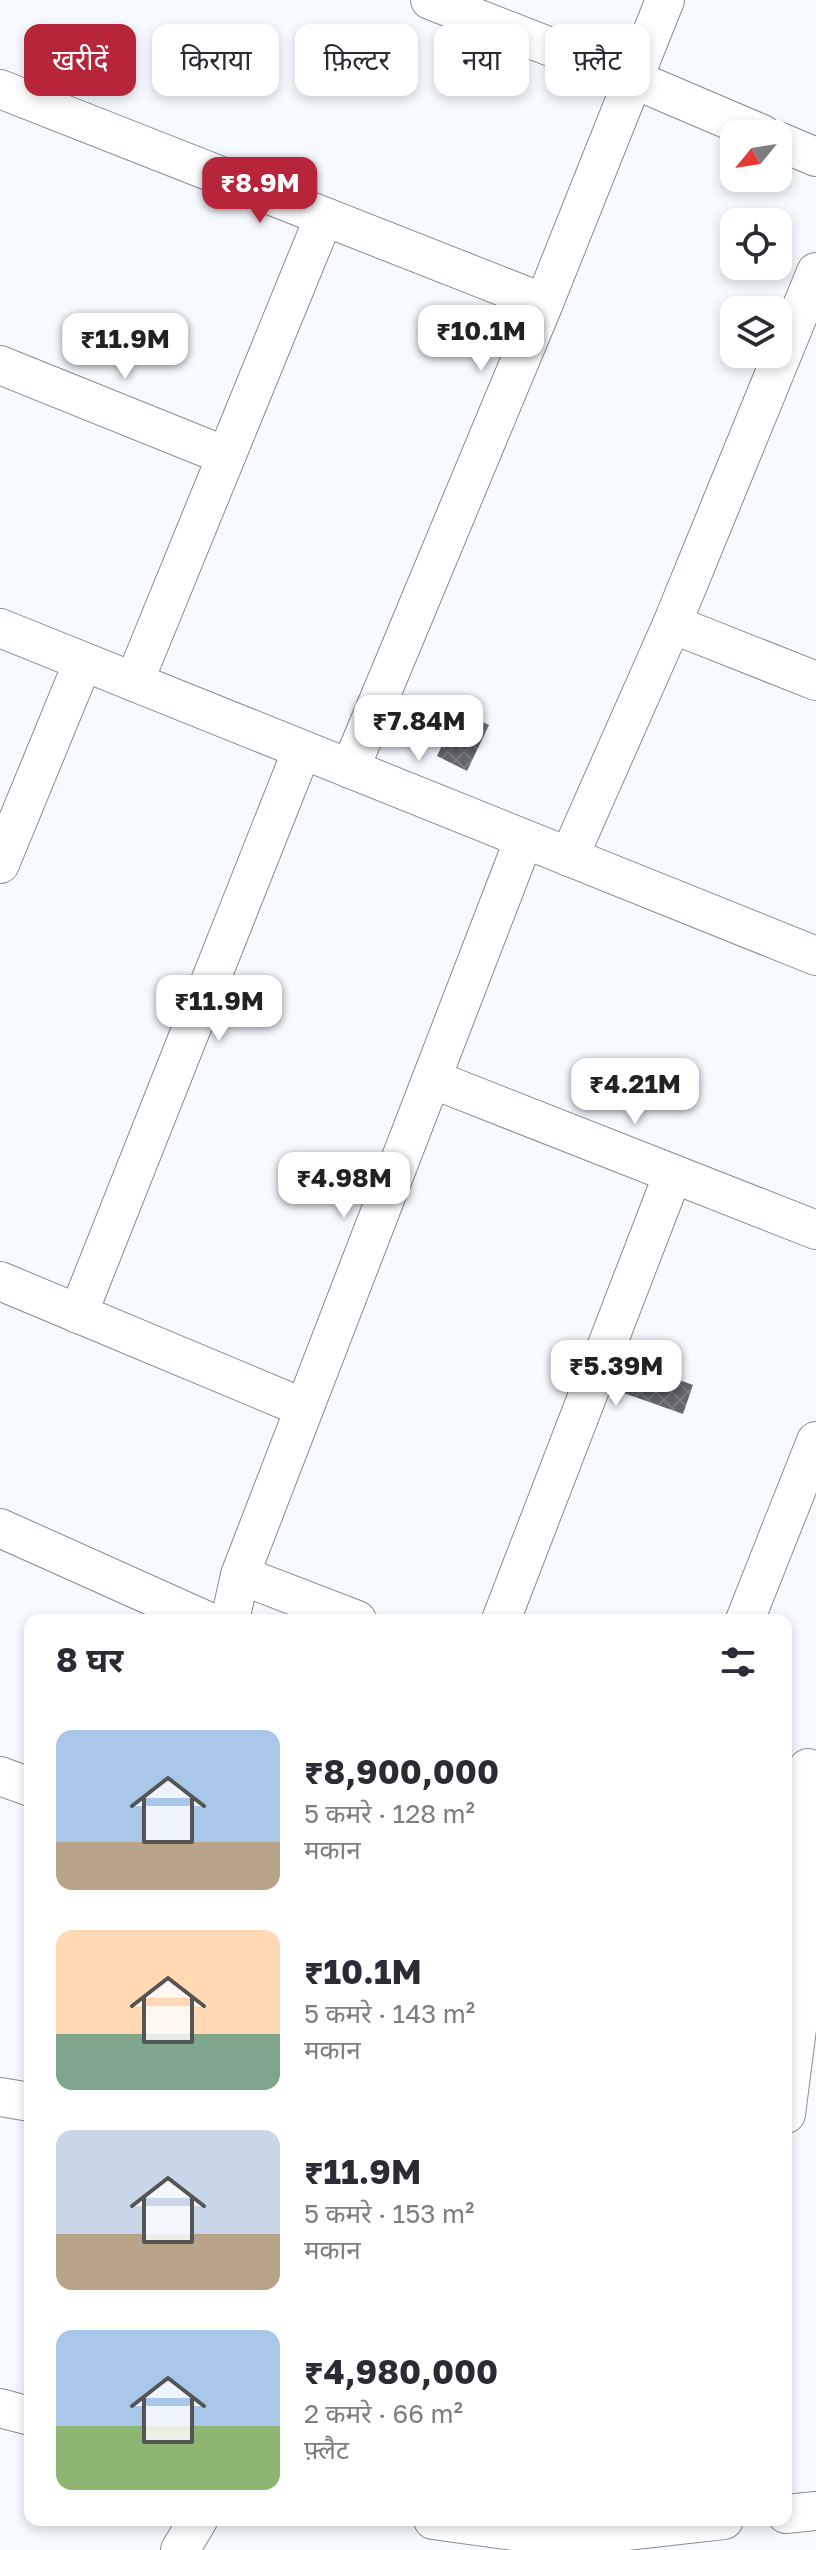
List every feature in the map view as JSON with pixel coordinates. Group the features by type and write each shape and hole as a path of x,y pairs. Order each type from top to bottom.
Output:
{"street":[{"path":"430,0 545,45"},
{"path":"650,37 665,0"},
{"path":"650,86 729,120"},
{"path":"0,89 544,303"},
{"path":"350,769 544,303 626,96"},
{"path":"792,147 816,157"},
{"path":"134,682 324,217"},
{"path":"569,857 672,624 816,272"},
{"path":"0,365 226,456"},
{"path":"672,624 816,681"},
{"path":"0,628 816,956"},
{"path":"0,864 83,662"},
{"path":"78,1314 302,750"},
{"path":"231,1614 240,1575 524,839"},
{"path":"432,1079 816,1230"},
{"path":"503,1614 673,1174"},
{"path":"0,1281 304,1408"},
{"path":"748,1614 812,1464"},
{"path":"0,1528 192,1614"},
{"path":"240,1575 341,1614"},
{"path":"792,2068 798,2021 793,1948 803,1766"},
{"path":"0,1776 24,1785"},
{"path":"0,2097 24,2101"},
{"path":"0,2408 24,2414"},
{"path":"792,2513 816,2511"},
{"path":"180,2550 194,2526"},
{"path":"477,2526 565,2538 668,2526"}],"building":[{"path":"435,699 489,725 467,771 437,756 445,739 422,727"},
{"path":"628,1361 693,1385 683,1414 618,1391"}]}
